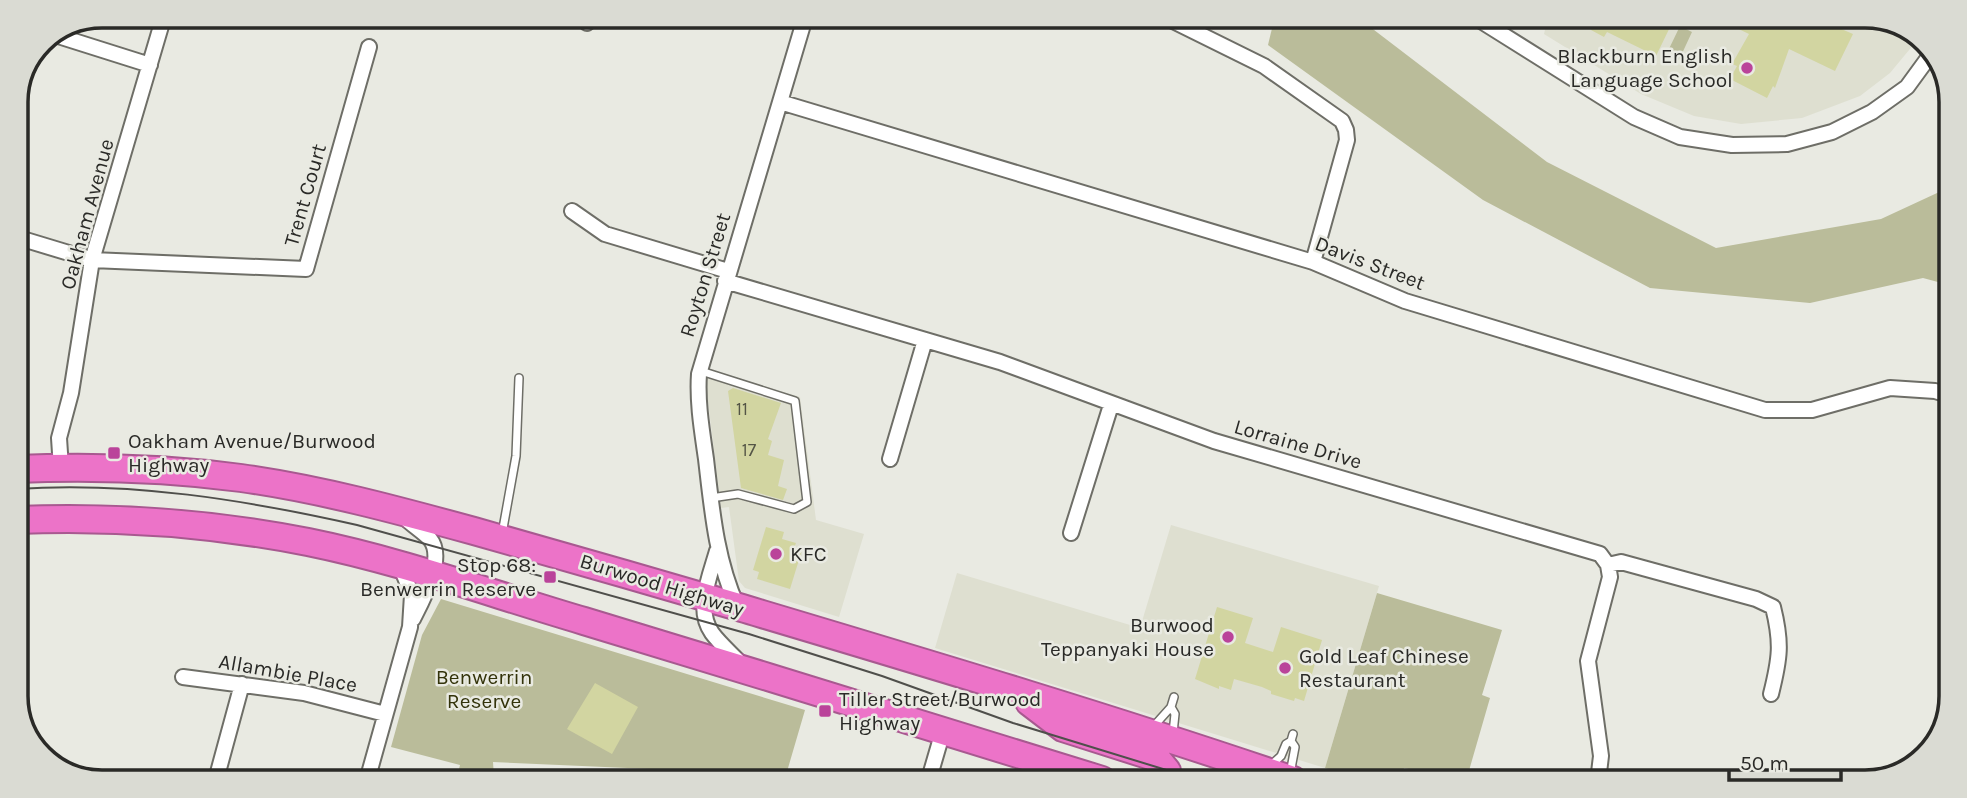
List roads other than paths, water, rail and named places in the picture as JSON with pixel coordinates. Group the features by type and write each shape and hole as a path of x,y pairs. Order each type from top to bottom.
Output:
{"highway":[{"name":"Burwood Highway","path":"28,469 129,469 242,478 399,511 704,597 1160,736 1261,770"},
{"path":"28,520 99,519 216,527 310,543 400,565 1072,770"},
{"path":"1016,692 1063,728 1151,756 1166,770"}],"street":[{"name":"Oakham Avenue","path":"61,468 59,438 71,393 92,260 161,28"},
{"name":"Royton Street","path":"737,607 727,584 718,550 698,400 699,370 802,28"},
{"path":"1187,28 1264,66 1342,121 1346,140 1313,262"},
{"path":"1492,28 1634,117 1680,137 1732,145 1787,144 1832,132 1872,112 1907,87 1926,61"},
{"path":"66,38 150,65"},
{"name":"Trent Court","path":"92,260 306,269 369,47"},
{"name":"Davis Street","path":"780,102 1313,262 1405,301 1765,410 1812,410 1890,388 1939,392"},
{"name":"Lorraine Drive","path":"572,211 605,234 726,276 1000,362 1214,441 1600,554 1608,565 1621,562 1756,599 1773,607 1780,635 1778,666 1771,694"},
{"path":"28,241 92,260"},
{"path":"890,459 925,340"},
{"path":"1071,533 1111,405"},
{"path":"370,770 410,627 432,575 435,556 434,546 399,511"},
{"name":"Royton Street","path":"718,550 704,597 706,621 711,632 746,669"},
{"path":"400,565 412,594 410,627"},
{"path":"1599,770 1601,756 1588,661 1609,577 1608,565"},
{"name":"Allambie Place","path":"183,677 304,693 385,714"},
{"path":"219,770 242,684"},
{"path":"932,770 943,731"}],"lane":[{"path":"699,370 795,401 807,502 794,509 738,494 711,498"},
{"path":"501,538 516,456 519,378"},
{"path":"1160,736 1174,697"},
{"path":"1160,736 1175,714 1171,707"},
{"path":"1282,770 1281,756 1292,737 1295,747 1285,770"}],"tram line":[{"path":"28,488 145,490 273,508 357,525 749,634 882,676 1013,723 1166,770"}],"place":[{"name":"Blackburn English Language School","path":"1747,68"},
{"name":"Oakham Avenue/Burwood Highway","path":"114,453"},
{"name":"KFC","path":"776,554"},
{"name":"Stop 68: Benwerrin Reserve","path":"550,577"},
{"name":"Burwood Teppanyaki House","path":"1228,637"},
{"name":"Gold Leaf Chinese Restaurant","path":"1285,668"},
{"name":"Tiller Street/Burwood Highway","path":"825,711"}],"park label":[{"name":"Benwerrin Reserve","path":"484,689"}]}
